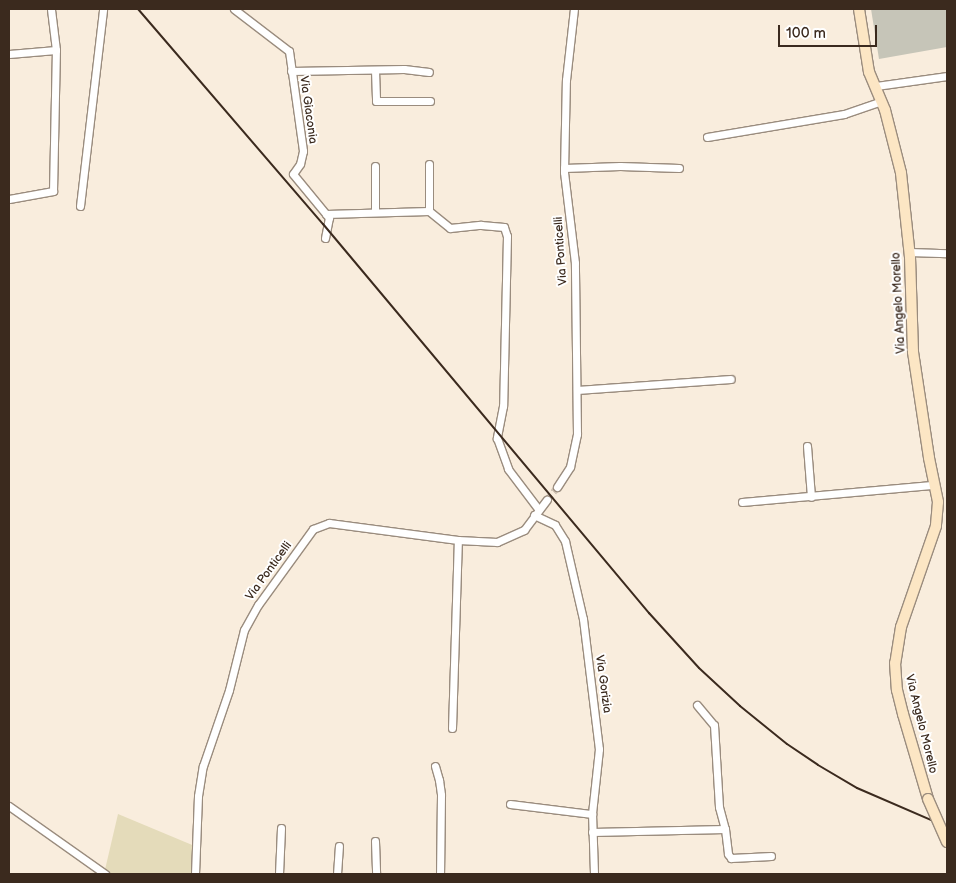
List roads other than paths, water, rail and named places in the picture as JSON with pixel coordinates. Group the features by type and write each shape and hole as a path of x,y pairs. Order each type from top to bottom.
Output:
{"street":[{"path":"9,199 53,191 56,50 52,9"},
{"path":"80,206 104,9"},
{"name":"Via Giaconia","path":"234,9 287,48 303,150 300,164 293,174 326,214"},
{"name":"Via Ponticelli","path":"557,487 570,467 577,434 575,263 564,168 566,80 574,9"},
{"name":"Via Angelo Morello","path":"859,9 870,72 882,101 901,173 909,252 913,352 938,509 936,526 901,627 895,663 897,690 928,799 947,842"},
{"path":"9,54 56,50"},
{"path":"291,71 376,70 429,72"},
{"path":"376,70 376,101 430,100"},
{"path":"876,86 947,76"},
{"path":"707,137 844,114 882,101"},
{"path":"429,164 429,211"},
{"path":"375,212 376,166"},
{"path":"564,168 620,166 679,168"},
{"path":"325,238 329,218 326,214 429,211 450,228 497,226 505,229 503,406 497,438 508,469 536,512"},
{"path":"909,252 947,253"},
{"path":"577,390 731,379"},
{"path":"806,446 811,497"},
{"path":"742,502 934,485"},
{"name":"Via Ponticelli","path":"195,874 198,796 203,766 227,698 244,630 258,604 313,529 330,523 458,540 497,542 524,530 547,500"},
{"name":"Via Gorizia","path":"536,512 555,525 565,540 583,619 599,749 592,814 594,874"},
{"path":"452,728 458,540"},
{"path":"697,705 714,724 719,807 725,829 728,854 731,858 771,856"},
{"path":"434,766 440,780 441,795 440,874"},
{"path":"510,804 592,814"},
{"path":"9,806 105,874"},
{"path":"278,874 282,828"},
{"path":"592,832 725,829"},
{"path":"374,841 376,874"},
{"path":"337,874 339,846"}],"tunnel":[{"path":"547,500 557,487"}],"railway":[{"path":"138,9 323,224 649,613 699,668 740,706 787,744 818,765 857,788 947,827"}]}
